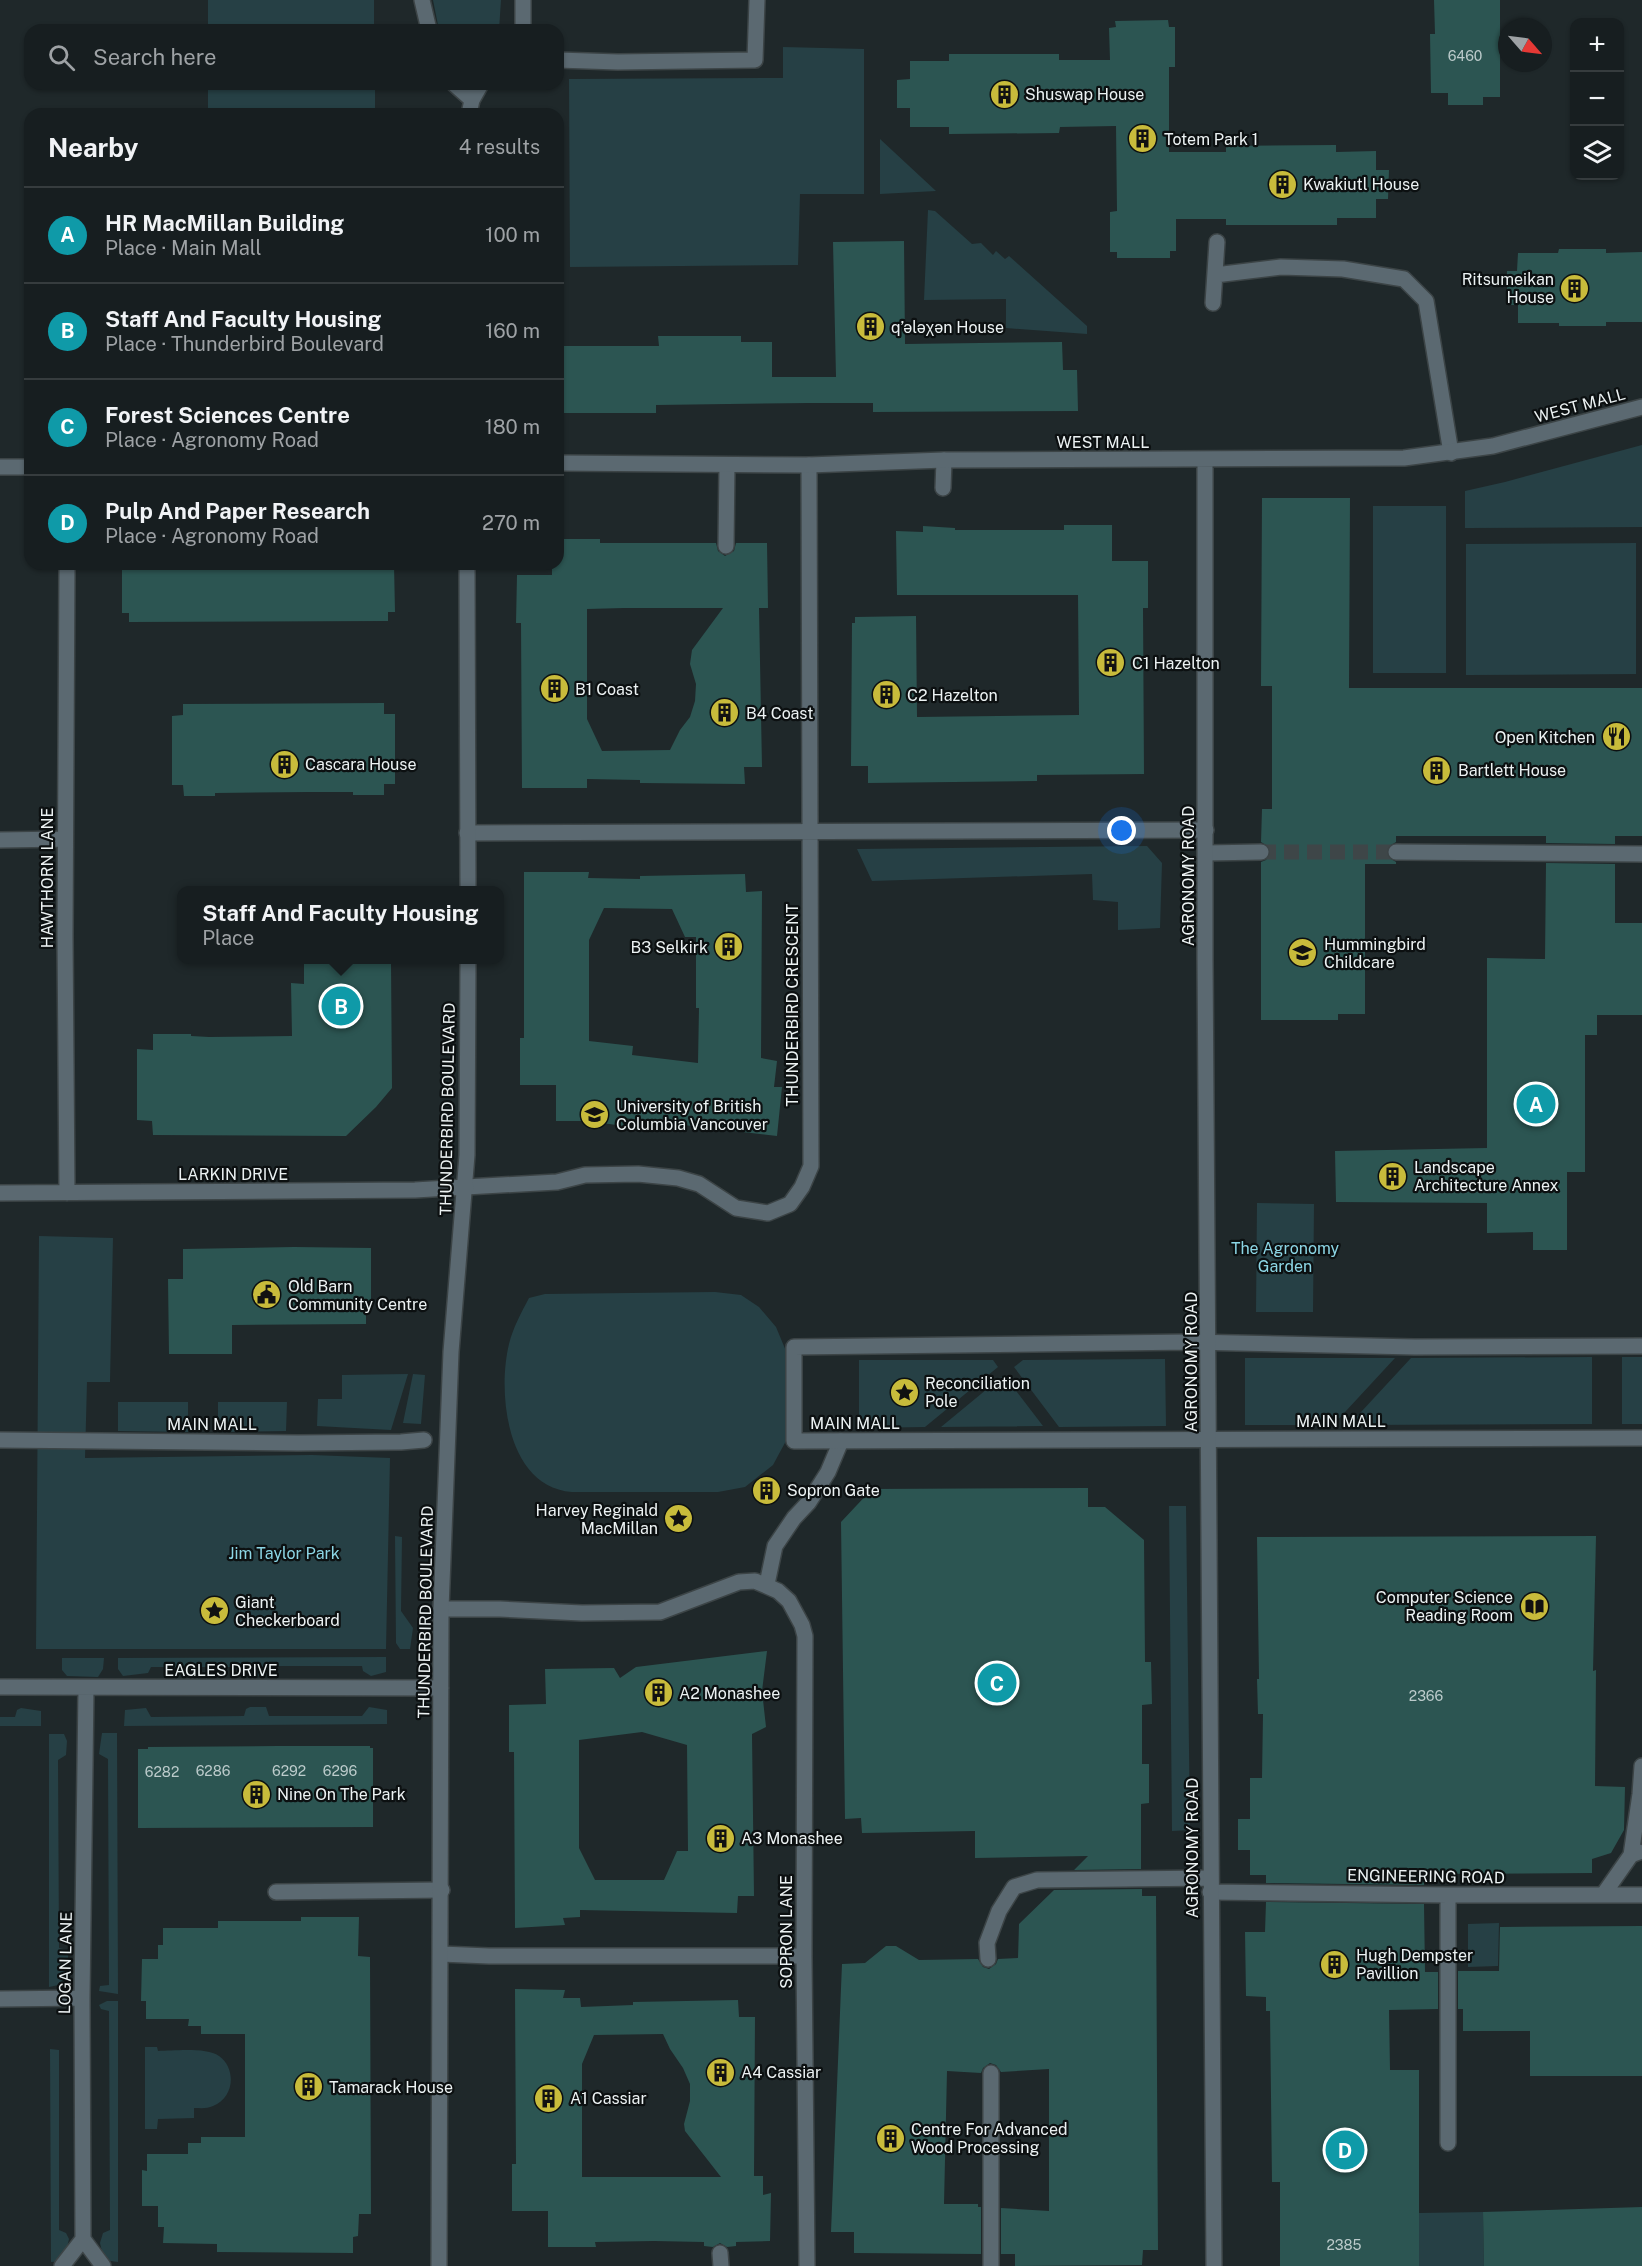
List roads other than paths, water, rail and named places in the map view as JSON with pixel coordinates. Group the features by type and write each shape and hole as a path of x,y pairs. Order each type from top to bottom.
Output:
{"street":[{"path":"422,0 428,24"},
{"path":"523,0 523,24"},
{"path":"564,60 618,62 755,60 757,0"},
{"path":"458,90 470,107 478,90"},
{"path":"1213,303 1217,242"},
{"path":"1215,275 1281,267 1343,269 1404,279 1426,301 1451,453"},
{"name":"WEST MALL","path":"564,463 809,465 944,460 1404,458 1492,446 1642,407"},
{"name":"AGRONOMY ROAD","path":"1206,459 1210,1885 1214,2266"},
{"path":"943,488 944,460"},
{"path":"726,546 727,465"},
{"name":"THUNDERBIRD CRESCENT","path":"465,1187 557,1182 585,1175 638,1174 678,1178 699,1184 736,1208 768,1213 790,1204 802,1187 811,1166 809,465"},
{"path":"0,467 24,467"},
{"name":"HAWTHORN LANE","path":"67,570 65,839 67,1193"},
{"path":"467,570 468,886"},
{"path":"467,833 1206,830"},
{"path":"0,840 65,839"},
{"path":"1206,852 1261,852"},
{"path":"1396,852 1642,854"},
{"name":"THUNDERBIRD BOULEVARD","path":"439,2266 442,1890 441,1609 451,1352 465,1187 468,964"},
{"name":"LARKIN DRIVE","path":"0,1193 415,1190 465,1187"},
{"name":"MAIN MALL","path":"1642,1346 1336,1346 1208,1343 794,1347 794,1441 1642,1438"},
{"name":"MAIN MALL","path":"0,1440 298,1443 424,1440"},
{"path":"441,1609 582,1613 660,1612 739,1582 755,1581 767,1584 775,1546 794,1518 809,1502 828,1472 841,1441"},
{"name":"SOPRON LANE","path":"767,1584 789,1601 802,1625 804,1636 807,2266"},
{"name":"EAGLES DRIVE","path":"0,1688 441,1688"},
{"name":"LOGAN LANE","path":"83,2239 82,1998 86,1688"},
{"path":"1603,1895 1637,1853 1642,1766"},
{"name":"ENGINEERING ROAD","path":"988,1959 987,1943 999,1911 1014,1887 1036,1880 1448,1895 1642,1895"},
{"path":"276,1892 442,1890"},
{"path":"1448,1895 1448,2144"},
{"path":"441,1954 804,1956"},
{"path":"0,1999 82,1998"},
{"path":"991,2073 991,2266"},
{"path":"62,2266 83,2239 103,2266"}],"tunnel":[{"path":"1261,852 1396,852"}],"place":[{"name":"Shuswap House","path":"1004,94"},
{"name":"Totem Park 1","path":"1143,139"},
{"name":"Kwakiutl House","path":"1282,184"},
{"name":"Ritsumeikan House","path":"1575,288"},
{"name":"q’ələχən House","path":"870,327"},
{"name":"C1 Hazelton","path":"1111,663"},
{"name":"B1 Coast","path":"554,689"},
{"name":"C2 Hazelton","path":"886,695"},
{"name":"B4 Coast","path":"725,713"},
{"name":"Open Kitchen","path":"1616,737"},
{"name":"Cascara House","path":"284,764"},
{"name":"Bartlett House","path":"1437,770"},
{"name":"B3 Selkirk","path":"729,947"},
{"name":"Hummingbird Childcare","path":"1303,953"},
{"name":"Staff And Faculty Housing","path":"341,1006"},
{"name":"HR MacMillan Building","path":"1536,1104"},
{"name":"University of British Columbia Vancouver","path":"595,1115"},
{"name":"Landscape Architecture Annex","path":"1393,1176"},
{"name":"Old Barn Community Centre","path":"267,1295"},
{"name":"Reconciliation Pole","path":"904,1392"},
{"name":"Sopron Gate","path":"766,1490"},
{"name":"Harvey Reginald MacMillan","path":"679,1519"},
{"name":"Computer Science Reading Room","path":"1534,1606"},
{"name":"Giant Checkerboard","path":"214,1611"},
{"name":"Forest Sciences Centre","path":"997,1683"},
{"name":"A2 Monashee","path":"658,1693"},
{"name":"Nine On The Park","path":"256,1794"},
{"name":"A3 Monashee","path":"720,1838"},
{"name":"Hugh Dempster Pavillion","path":"1335,1964"},
{"name":"A4 Cassiar","path":"720,2072"},
{"name":"Tamarack House","path":"308,2087"},
{"name":"A1 Cassiar","path":"549,2098"},
{"name":"Centre For Advanced Wood Processing","path":"890,2138"},
{"name":"Pulp And Paper Research","path":"1345,2150"}],"park label":[{"name":"The Agronomy Garden","path":"1285,1257"},
{"name":"Jim Taylor Park","path":"284,1553"}]}
